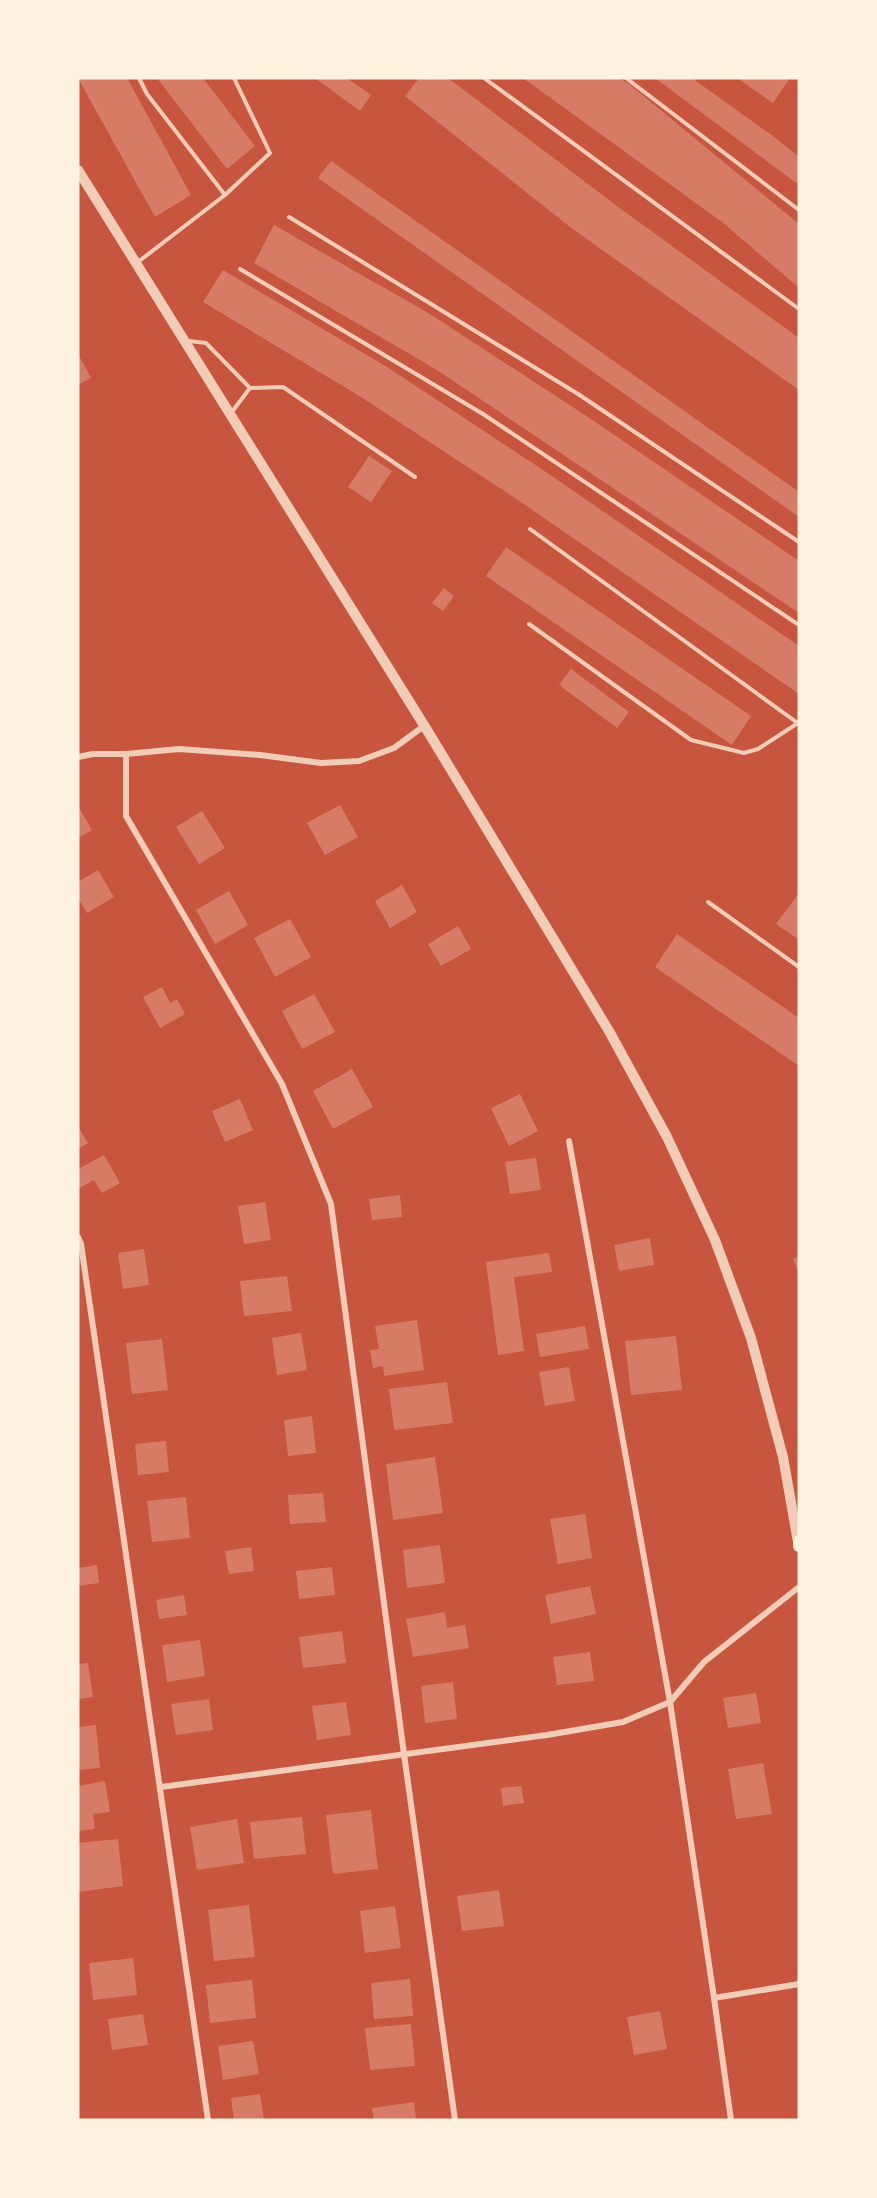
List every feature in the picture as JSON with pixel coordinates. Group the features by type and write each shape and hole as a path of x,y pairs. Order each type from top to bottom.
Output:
{"street":[{"path":"78,170 424,726 609,1031 667,1137 715,1240 754,1349 783,1457 799,1543"},
{"path":"78,758 93,754 126,754 178,749 321,763 359,761 394,748 424,726"},
{"path":"126,754 126,816 282,1084 331,1204 455,2120"},
{"path":"569,1141 670,1701 731,2120"},
{"path":"78,1237 83,1256 208,2120"},
{"path":"161,1787 547,1736 623,1722 670,1701 704,1662 799,1587"},
{"path":"714,1998 799,1984"}],"lane":[{"path":"139,78 147,94 225,195"},
{"path":"136,264 225,195 270,153 234,78"},
{"path":"484,78 799,309"},
{"path":"626,78 799,210"},
{"path":"289,217 578,394 799,542"},
{"path":"240,269 483,414 799,625"},
{"path":"184,341 206,343 250,388 283,387 415,477"},
{"path":"230,415 250,388"},
{"path":"529,624 691,741 744,753 758,749 798,723 530,529"},
{"path":"708,902 799,967"}],"building":[{"path":"78,78 127,78 191,195 155,217"},
{"path":"157,78 203,78 255,146 227,169"},
{"path":"315,78 347,78 371,95 360,111"},
{"path":"419,78 448,78 621,209 799,338 799,390 570,227 405,96"},
{"path":"523,78 619,78 629,84 799,224 799,288 722,222"},
{"path":"655,78 692,78 777,139 799,157 799,185"},
{"path":"737,78 790,78 773,103"},
{"path":"331,161 799,492 799,517 318,178"},
{"path":"274,225 430,314 588,417 799,561 799,613 437,370 254,263"},
{"path":"223,270 387,367 543,470 799,646 799,694 518,500 361,397 203,302"},
{"path":"78,354 91,378 78,385"},
{"path":"369,456 392,471 371,502 348,487"},
{"path":"506,547 751,716 732,745 486,576"},
{"path":"444,588 454,596 443,611 432,603"},
{"path":"571,669 629,712 617,728 559,685"},
{"path":"340,805 358,837 325,855 307,823"},
{"path":"78,806 92,830 78,838"},
{"path":"202,811 225,848 199,864 176,827"},
{"path":"98,870 114,897 87,913 78,898 78,882"},
{"path":"402,885 417,912 390,928 375,901"},
{"path":"229,891 248,925 215,944 196,910"},
{"path":"799,893 799,940 776,924"},
{"path":"290,919 311,957 275,977 254,938"},
{"path":"458,926 471,949 441,966 428,944"},
{"path":"677,934 799,1018 799,1066 655,967"},
{"path":"162,987 170,1003 177,999 185,1014 160,1028 143,997"},
{"path":"314,994 335,1032 302,1049 282,1011"},
{"path":"352,1069 373,1107 333,1129 313,1091"},
{"path":"520,1094 538,1131 509,1146 491,1108"},
{"path":"240,1099 253,1130 225,1142 212,1111"},
{"path":"78,1127 88,1143 78,1149"},
{"path":"104,1155 120,1183 102,1193 94,1180 78,1189 78,1169"},
{"path":"536,1158 541,1190 510,1194 505,1162"},
{"path":"400,1195 402,1217 372,1220 369,1199"},
{"path":"265,1202 271,1240 244,1244 238,1206"},
{"path":"650,1238 654,1265 619,1271 614,1245"},
{"path":"144,1249 149,1285 123,1289 118,1253"},
{"path":"549,1253 552,1272 514,1277 524,1351 498,1355 486,1262"},
{"path":"799,1256 799,1273 793,1259"},
{"path":"287,1276 292,1311 244,1316 240,1281"},
{"path":"417,1320 424,1370 384,1376 383,1366 373,1368 370,1350 379,1349 375,1326"},
{"path":"585,1326 589,1349 540,1357 536,1334"},
{"path":"301,1333 307,1370 277,1375 272,1338"},
{"path":"676,1336 682,1390 631,1395 625,1341"},
{"path":"162,1339 168,1390 132,1394 126,1343"},
{"path":"569,1367 575,1401 545,1406 539,1372"},
{"path":"447,1382 453,1423 394,1430 389,1389"},
{"path":"312,1416 316,1453 288,1456 284,1420"},
{"path":"166,1441 169,1472 138,1475 135,1444"},
{"path":"435,1457 443,1513 393,1520 386,1464"},
{"path":"323,1493 326,1522 290,1524 288,1495"},
{"path":"186,1497 190,1538 152,1542 147,1501"},
{"path":"585,1514 592,1558 558,1564 550,1519"},
{"path":"440,1545 445,1583 407,1588 403,1550"},
{"path":"251,1547 254,1571 229,1574 225,1551"},
{"path":"97,1565 99,1583 78,1586 78,1568"},
{"path":"332,1567 335,1595 299,1599 296,1571"},
{"path":"590,1586 596,1614 551,1624 545,1595"},
{"path":"184,1595 187,1615 159,1619 156,1600"},
{"path":"445,1612 447,1628 465,1625 469,1648 413,1657 406,1619"},
{"path":"342,1631 346,1663 303,1668 299,1637"},
{"path":"200,1640 205,1676 167,1682 162,1645"},
{"path":"590,1652 594,1681 557,1685 553,1657"},
{"path":"88,1663 93,1697 78,1699 78,1664"},
{"path":"453,1682 457,1719 425,1723 421,1686"},
{"path":"756,1693 761,1723 728,1728 723,1698"},
{"path":"209,1699 213,1730 176,1735 171,1704"},
{"path":"346,1702 351,1735 317,1740 312,1706"},
{"path":"96,1725 100,1768 78,1770 78,1727"},
{"path":"763,1763 772,1814 736,1819 728,1769"},
{"path":"105,1781 110,1812 93,1814 95,1829 78,1831 78,1786"},
{"path":"521,1786 524,1803 503,1806 501,1788"},
{"path":"371,1810 378,1869 333,1874 326,1815"},
{"path":"302,1817 306,1854 254,1859 250,1822"},
{"path":"237,1819 244,1863 197,1870 190,1827"},
{"path":"118,1839 123,1886 78,1892 78,1843"},
{"path":"499,1890 504,1926 462,1931 457,1896"},
{"path":"249,1905 255,1957 214,1961 208,1910"},
{"path":"395,1906 401,1948 365,1953 360,1911"},
{"path":"133,1958 137,1995 93,2000 89,1963"},
{"path":"410,1979 413,2016 374,2019 371,1983"},
{"path":"252,1980 256,2018 210,2023 206,1985"},
{"path":"660,2011 667,2049 634,2055 627,2017"},
{"path":"143,2014 148,2045 112,2050 108,2019"},
{"path":"411,2024 415,2066 370,2070 365,2028"},
{"path":"253,2041 259,2074 223,2080 218,2046"},
{"path":"260,2094 264,2120 234,2120 231,2098"},
{"path":"414,2102 416,2120 374,2120 372,2108"}]}
